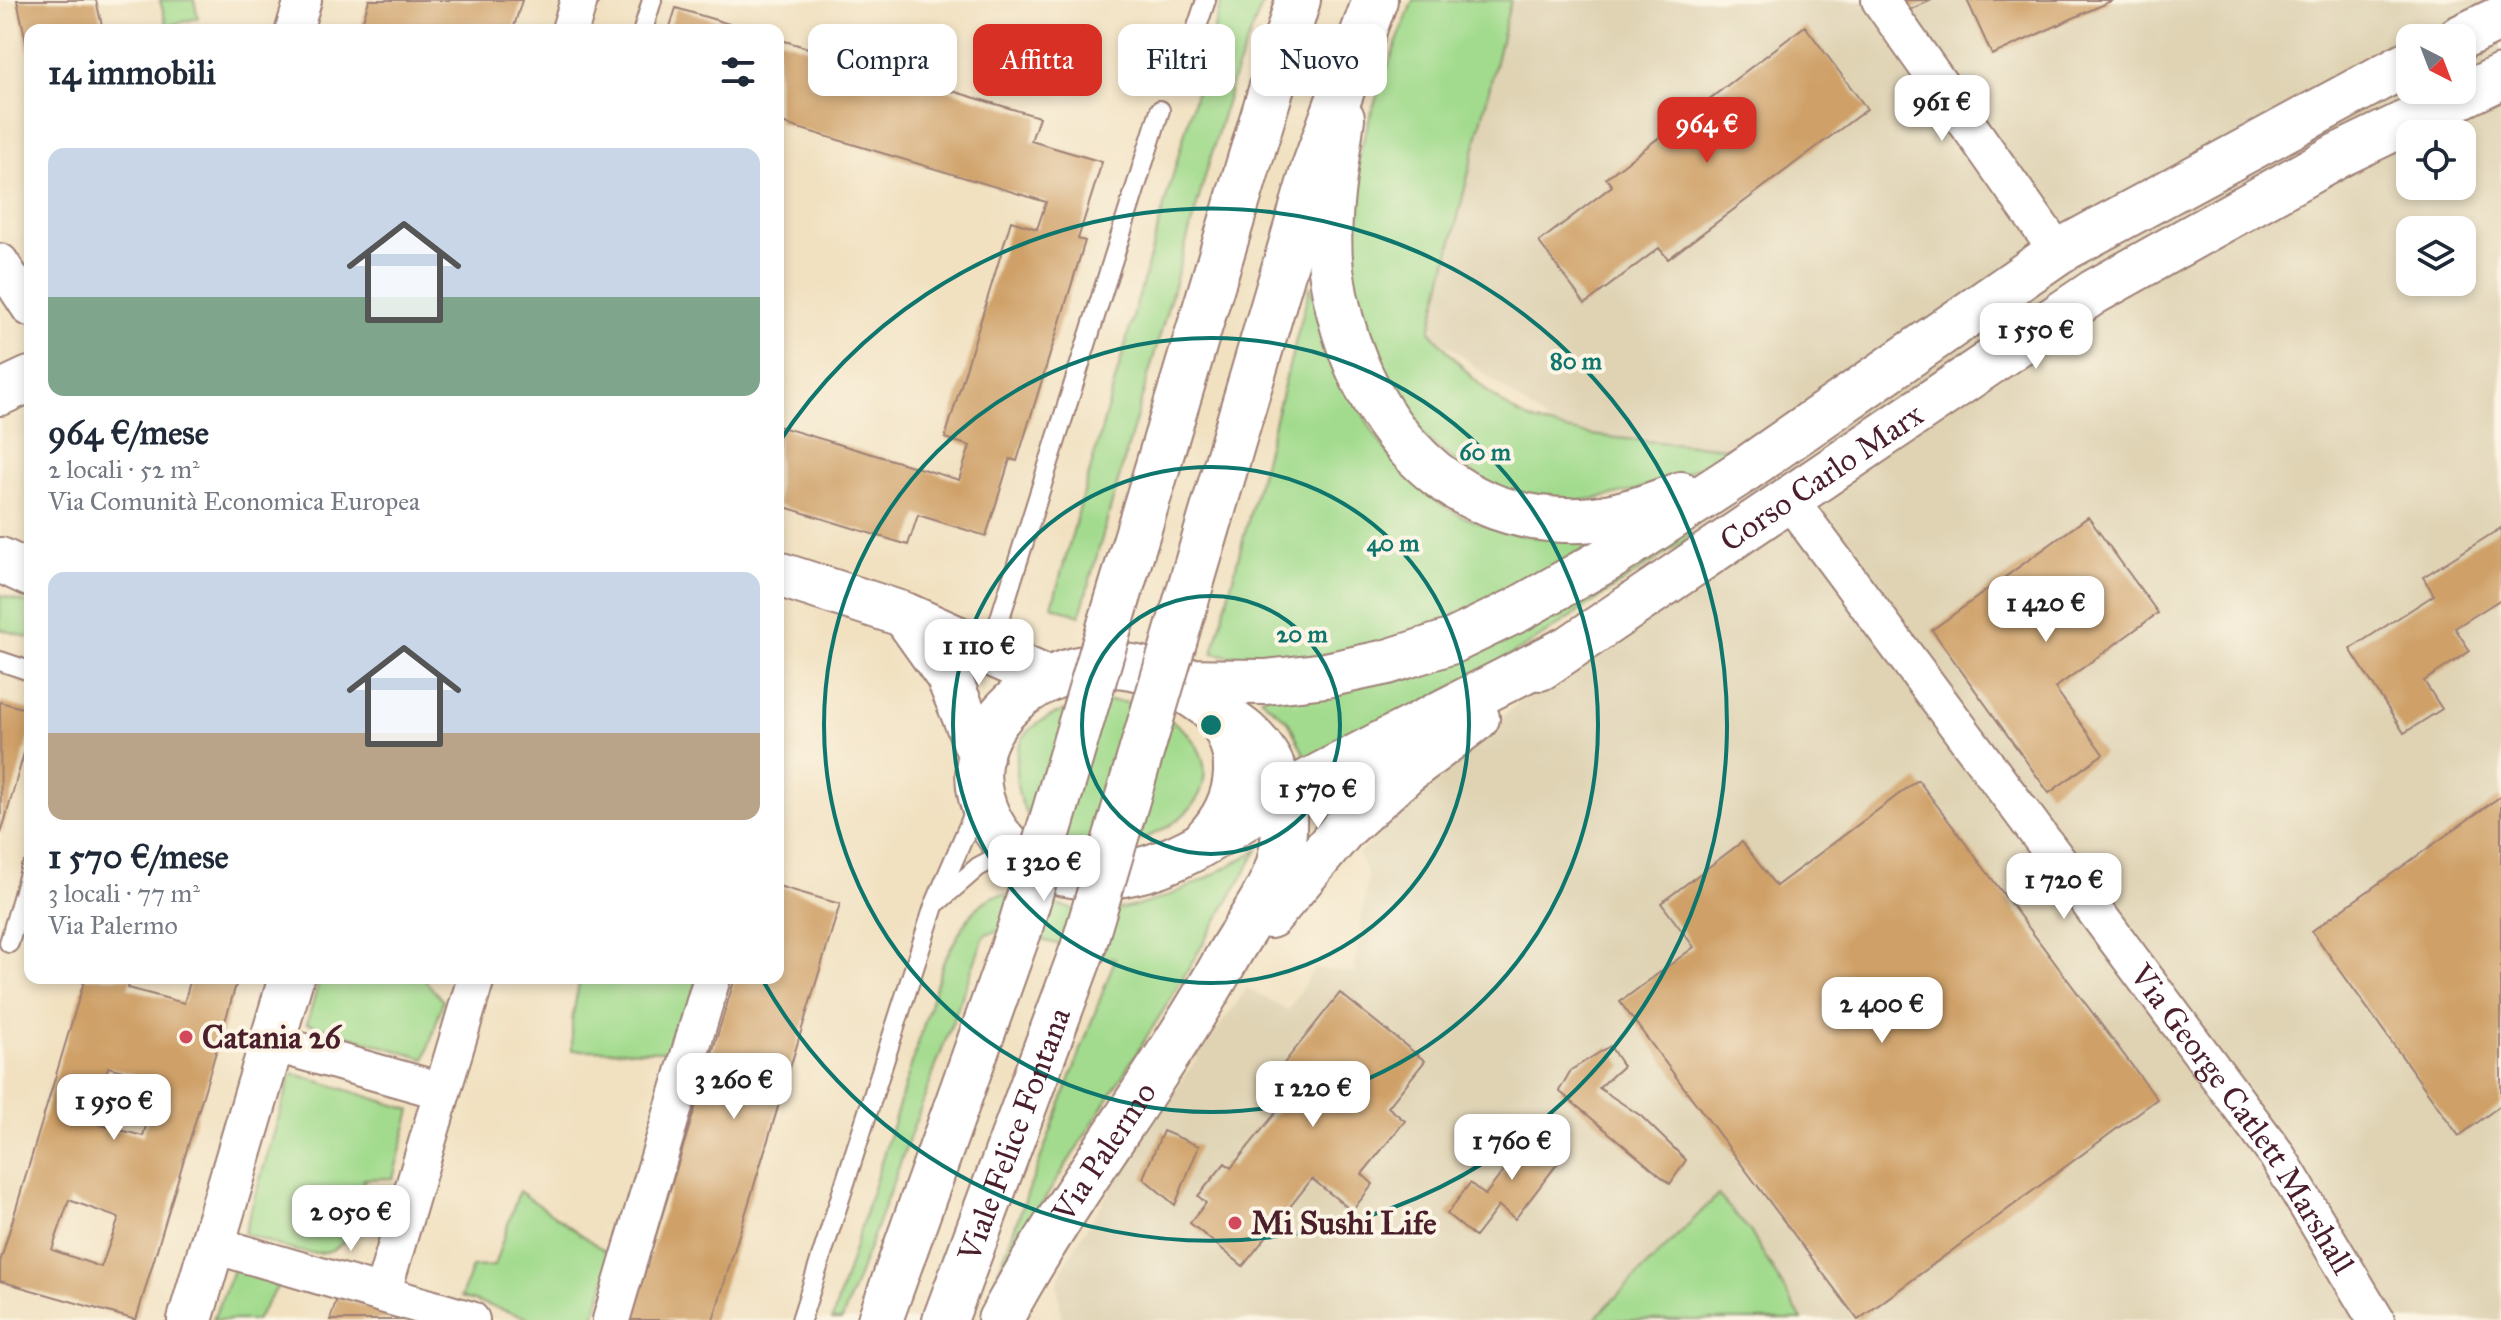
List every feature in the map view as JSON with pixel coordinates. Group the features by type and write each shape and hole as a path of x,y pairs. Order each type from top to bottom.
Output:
{"main road":[{"path":"880,1320 1019,931 1298,0"},
{"path":"1365,24 1375,0"},
{"path":"2476,30 2501,18"},
{"name":"Corso Carlo Marx","path":"1740,473 2058,252 2396,70"},
{"name":"Corso Carlo Marx","path":"1563,651 2094,292 2339,155 2501,77"},
{"name":"Viale Felice Fontana","path":"945,1320 1082,951 1174,661 1314,167 1339,96"},
{"path":"1346,96 1332,196 1331,266 1345,339 1379,412 1405,447 1433,474 1462,493 1532,517 1582,520 1636,510 1740,473"},
{"path":"0,393 24,382"},
{"path":"981,776 986,739 1005,709 1017,697 1048,679 1079,669 1111,665 1133,667 1174,661 1266,682 1326,675 1387,662 1453,641 1611,557 1740,473"},
{"path":"784,576 905,615 1048,679"},
{"path":"905,615 948,676 981,776 988,816 1010,850 1026,862 1047,869 1089,876 1132,873 1191,849 1282,796 1563,651"},
{"path":"1212,985 1344,828 1407,771 1563,651"},
{"path":"1174,661 1211,708 1232,742 1236,783 1221,821 1191,849"},
{"path":"1211,708 1236,722 1258,742 1274,767 1285,820 1278,866 1212,985"},
{"path":"190,1320 289,984"},
{"name":"Via Palermo","path":"1009,1311 1066,1206 1212,985"}],"street":[{"path":"296,24 303,0"},
{"path":"572,24 579,0"},
{"path":"1880,0 2058,252"},
{"path":"0,252 24,260"},
{"path":"0,262 24,299"},
{"name":"Via George Catlett Marshall","path":"1788,498 2276,1154 2376,1320"},
{"path":"382,1294 474,984"},
{"path":"611,1320 710,984"},
{"path":"272,1043 442,1091"},
{"path":"214,1245 471,1320"}],"lane":[{"path":"645,24 652,0"},
{"path":"1198,24 1206,0"},
{"path":"989,653 1160,110"},
{"path":"0,661 24,669"},
{"path":"801,1320 934,906 981,776"},
{"path":"934,906 978,867 1010,850"},
{"path":"9,943 24,891"}],"shaded area":[{"path":"1511,0 2501,0 2501,1320 1802,1320 1750,1231 1718,1195 1593,1320 1062,1320 1057,1282 1066,1262 1148,1128 1247,988 1288,1011 1314,968 1354,973 1368,876 1358,854 1694,534 1429,331"}],"green space":[{"path":"160,0 194,0 198,18 166,24"},
{"path":"1222,0 1264,0 1255,24 1251,24 1251,33 1235,74 1235,24 1215,24"},
{"path":"1413,0 1511,0 1430,331 1491,395 1536,422 1589,434 1728,448 1695,468 1649,486 1598,498 1547,500 1519,495 1482,478 1445,454 1415,427 1384,380 1368,342 1356,303 1350,263 1351,196 1377,96 1387,96 1387,69"},
{"path":"1195,96 1228,96 1080,615 1052,606"},
{"path":"1310,287 1350,389 1374,433 1402,471 1437,501 1478,523 1529,536 1590,538 1596,543 1460,613 1364,647 1314,657 1264,659 1213,653"},
{"path":"1688,531 1690,535 1682,543 1532,643 1310,766 1288,721 1260,698"},
{"path":"0,595 24,602 24,636 0,629"},
{"path":"1111,701 1144,707 1177,724 1190,736 1199,751 1204,767 1203,785 1185,814 1152,835 1115,847 1080,849 1065,846 1041,832 1024,809 1016,767 1020,745 1035,725 1055,714"},
{"path":"1258,850 1173,995 997,1275 1115,959 1003,930 985,934 842,1320 832,1320 943,963 975,910 998,895 1080,910 1129,908 1173,894"},
{"path":"318,984 428,984 443,1001 425,1059 307,1023"},
{"path":"579,984 696,984 677,1047 669,1051 572,1050 572,1020"},
{"path":"292,1073 411,1110 393,1178 364,1179 352,1229 343,1243 318,1253 287,1248 244,1233"},
{"path":"519,1191 613,1257 593,1320 535,1320 461,1297 472,1267 494,1266"},
{"path":"1718,1195 1750,1231 1802,1320 1593,1320"},
{"path":"234,1268 276,1279 278,1286 256,1320 213,1320"}],"building":[{"path":"17,0 96,0 102,24 24,24 24,32"},
{"path":"369,0 522,0 515,24 362,24"},
{"path":"1905,0 1932,0 1909,10"},
{"path":"1967,0 2113,0 1992,55"},
{"path":"676,8 729,24 671,24"},
{"path":"1805,26 1867,109 1668,259 1659,248 1585,304 1539,242 1612,186 1606,178"},
{"path":"784,41 808,48 808,96 957,96 957,92 1039,117 1031,141 1102,162 1078,239 1085,241 1017,461 1010,459 986,536 918,515 908,545 784,507 784,428 959,480 970,446 945,438 1011,221 1037,229 1046,202 784,124"},
{"path":"2088,517 2158,613 2055,688 2103,754 2049,793 1932,630"},
{"path":"2501,528 2501,599 2455,628 2470,651 2424,681 2442,709 2404,733 2350,649 2434,595 2423,577"},
{"path":"0,702 24,708 24,753 1,834"},
{"path":"1918,780 2157,1099 1858,1320 1620,1002 1694,947 1661,903 1742,842 1776,886"},
{"path":"2501,796 2501,1105 2459,1136 2312,931"},
{"path":"784,888 840,904 713,1320 630,1320 733,984 784,984"},
{"path":"83,984 129,984 128,988 184,1003 189,984 236,984 136,1320 0,1281 0,1262","holes":["108,1067 159,1081 143,1136 93,1123","69,1200 119,1218 101,1267 52,1250"]},
{"path":"1340,993 1425,1061 1388,1107 1405,1121 1362,1174 1373,1184 1352,1211 1312,1179 1243,1266 1190,1223 1206,1203 1198,1196 1225,1163 1231,1168 1282,1105 1271,1096 1277,1088 1269,1082"},
{"path":"1610,1046 1623,1066 1599,1088 1641,1116 1686,1160 1670,1184 1559,1091 1571,1070"},
{"path":"1540,1123 1571,1146 1515,1219 1499,1206 1475,1237 1447,1214 1470,1183 1485,1195"},
{"path":"1163,1131 1199,1146 1175,1205 1143,1178"},
{"path":"337,1298 408,1320 330,1320"}],"place":[{"name":"Catania 26","path":"186,1037"},
{"name":"Mi Sushi Life","path":"1235,1223"}]}
